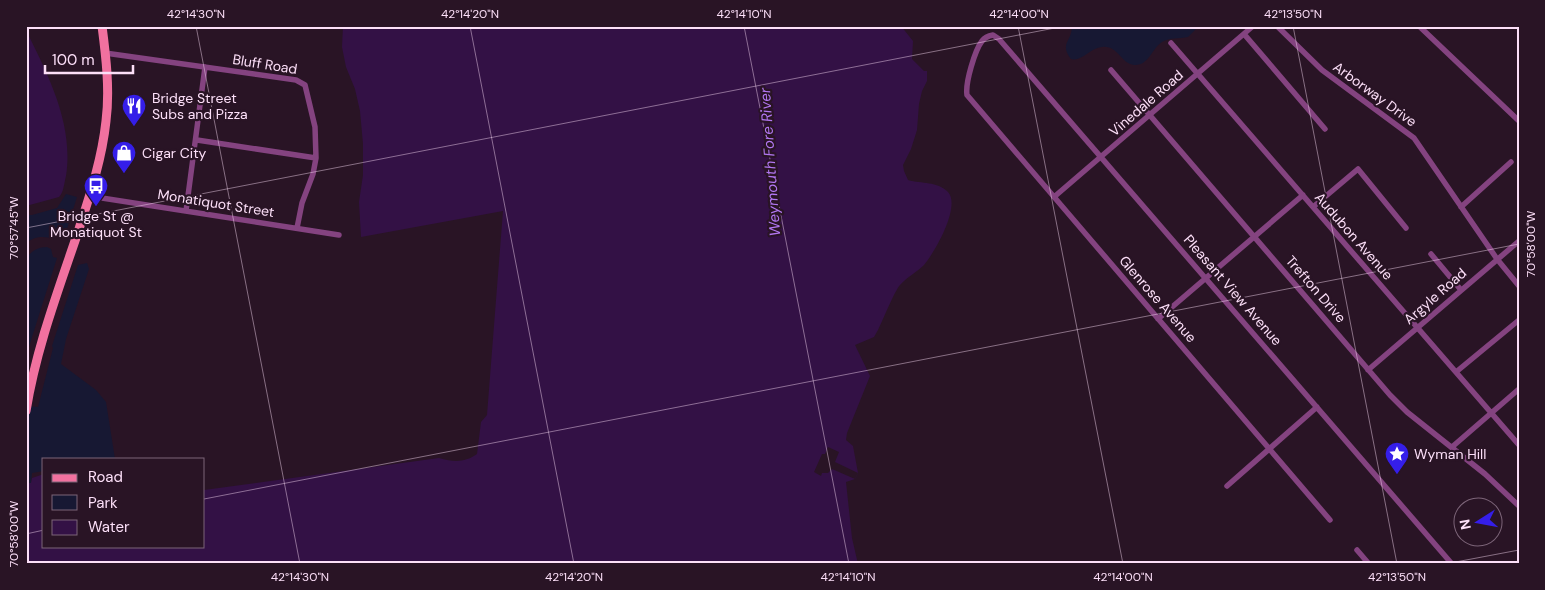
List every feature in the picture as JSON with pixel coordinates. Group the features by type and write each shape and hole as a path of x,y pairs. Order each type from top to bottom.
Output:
{"main road":[{"path":"26,411 45,327 90,196 101,157 107,120 107,86 102,26"}],"street":[{"name":"Vinedale Road","path":"1054,197 1102,158 1253,26"},
{"name":"Arborway Drive","path":"1277,26 1322,70 1414,138 1497,259 1519,286"},
{"path":"1420,26 1519,121"},
{"path":"1244,34 1325,129"},
{"name":"Glenrose Avenue","path":"993,35 984,39 979,47 967,84 967,95 1330,520"},
{"name":"Pleasant View Avenue","path":"993,35 999,39 1452,564"},
{"name":"Audubon Avenue","path":"1171,43 1519,445"},
{"name":"Bluff Road","path":"105,53 296,80 305,85 314,127 316,158 313,174 302,203 297,228"},
{"path":"186,211 197,140 205,67"},
{"name":"Trefton Drive","path":"1110,70 1402,408 1485,474 1519,506"},
{"path":"197,140 316,158"},
{"path":"1461,207 1511,162"},
{"path":"1313,207 1358,169 1406,228"},
{"path":"1158,319 1303,195"},
{"name":"Monatiquot Street","path":"90,196 340,235"},
{"name":"Argyle Road","path":"1368,370 1519,240"},
{"path":"1431,254 1461,290"},
{"path":"1456,372 1519,320"},
{"path":"1452,447 1519,389"},
{"path":"1227,486 1317,407"},
{"path":"1357,550 1369,564"}],"green space":[{"path":"1072,26 1199,26 1188,37 1165,40 1147,60 1139,65 1134,65 1107,47 1098,48 1079,59 1071,59 1066,46"},
{"path":"66,194 77,197 66,232 62,231 54,239 40,237 26,243 26,215 57,208"},
{"path":"47,247 51,249 53,257 57,258 26,356 26,259 35,250"},
{"path":"87,263 89,269 66,339 61,364 96,390 106,402 115,458 42,458 42,471 32,473 31,483 26,483 26,406 38,407 52,346 78,265"}],"water":[{"name":"Weymouth Fore River","path":"343,26 901,26 913,41 912,59 924,71 927,71 927,81 919,104 917,130 903,165 904,171 908,180 934,184 944,188 951,199 951,207 949,218 940,240 924,265 900,285 874,337 855,345 870,376 847,433 846,440 853,446 858,473 855,479 846,482 852,538 858,564 26,564 26,483 31,483 32,478 42,475 42,548 205,548 205,490 439,458 459,461 477,454 481,422 487,415 503,211 361,237 359,202 363,175 363,144 360,111 355,89 346,67 342,47"},
{"path":"26,30 43,64 57,100 63,119 67,157 66,176 61,195 26,206"}],"pier":[{"path":"828,447 839,452 835,462 858,473 855,479 832,469 828,473 822,473 821,476 814,472 822,454 825,454"}],"place":[{"name":"Bridge Street Subs and Pizza","path":"134,127"},
{"name":"Cigar City","path":"124,174"},
{"name":"Bridge St @ Monatiquot St","path":"96,207"},
{"name":"Wyman Hill","path":"1397,475"}]}
